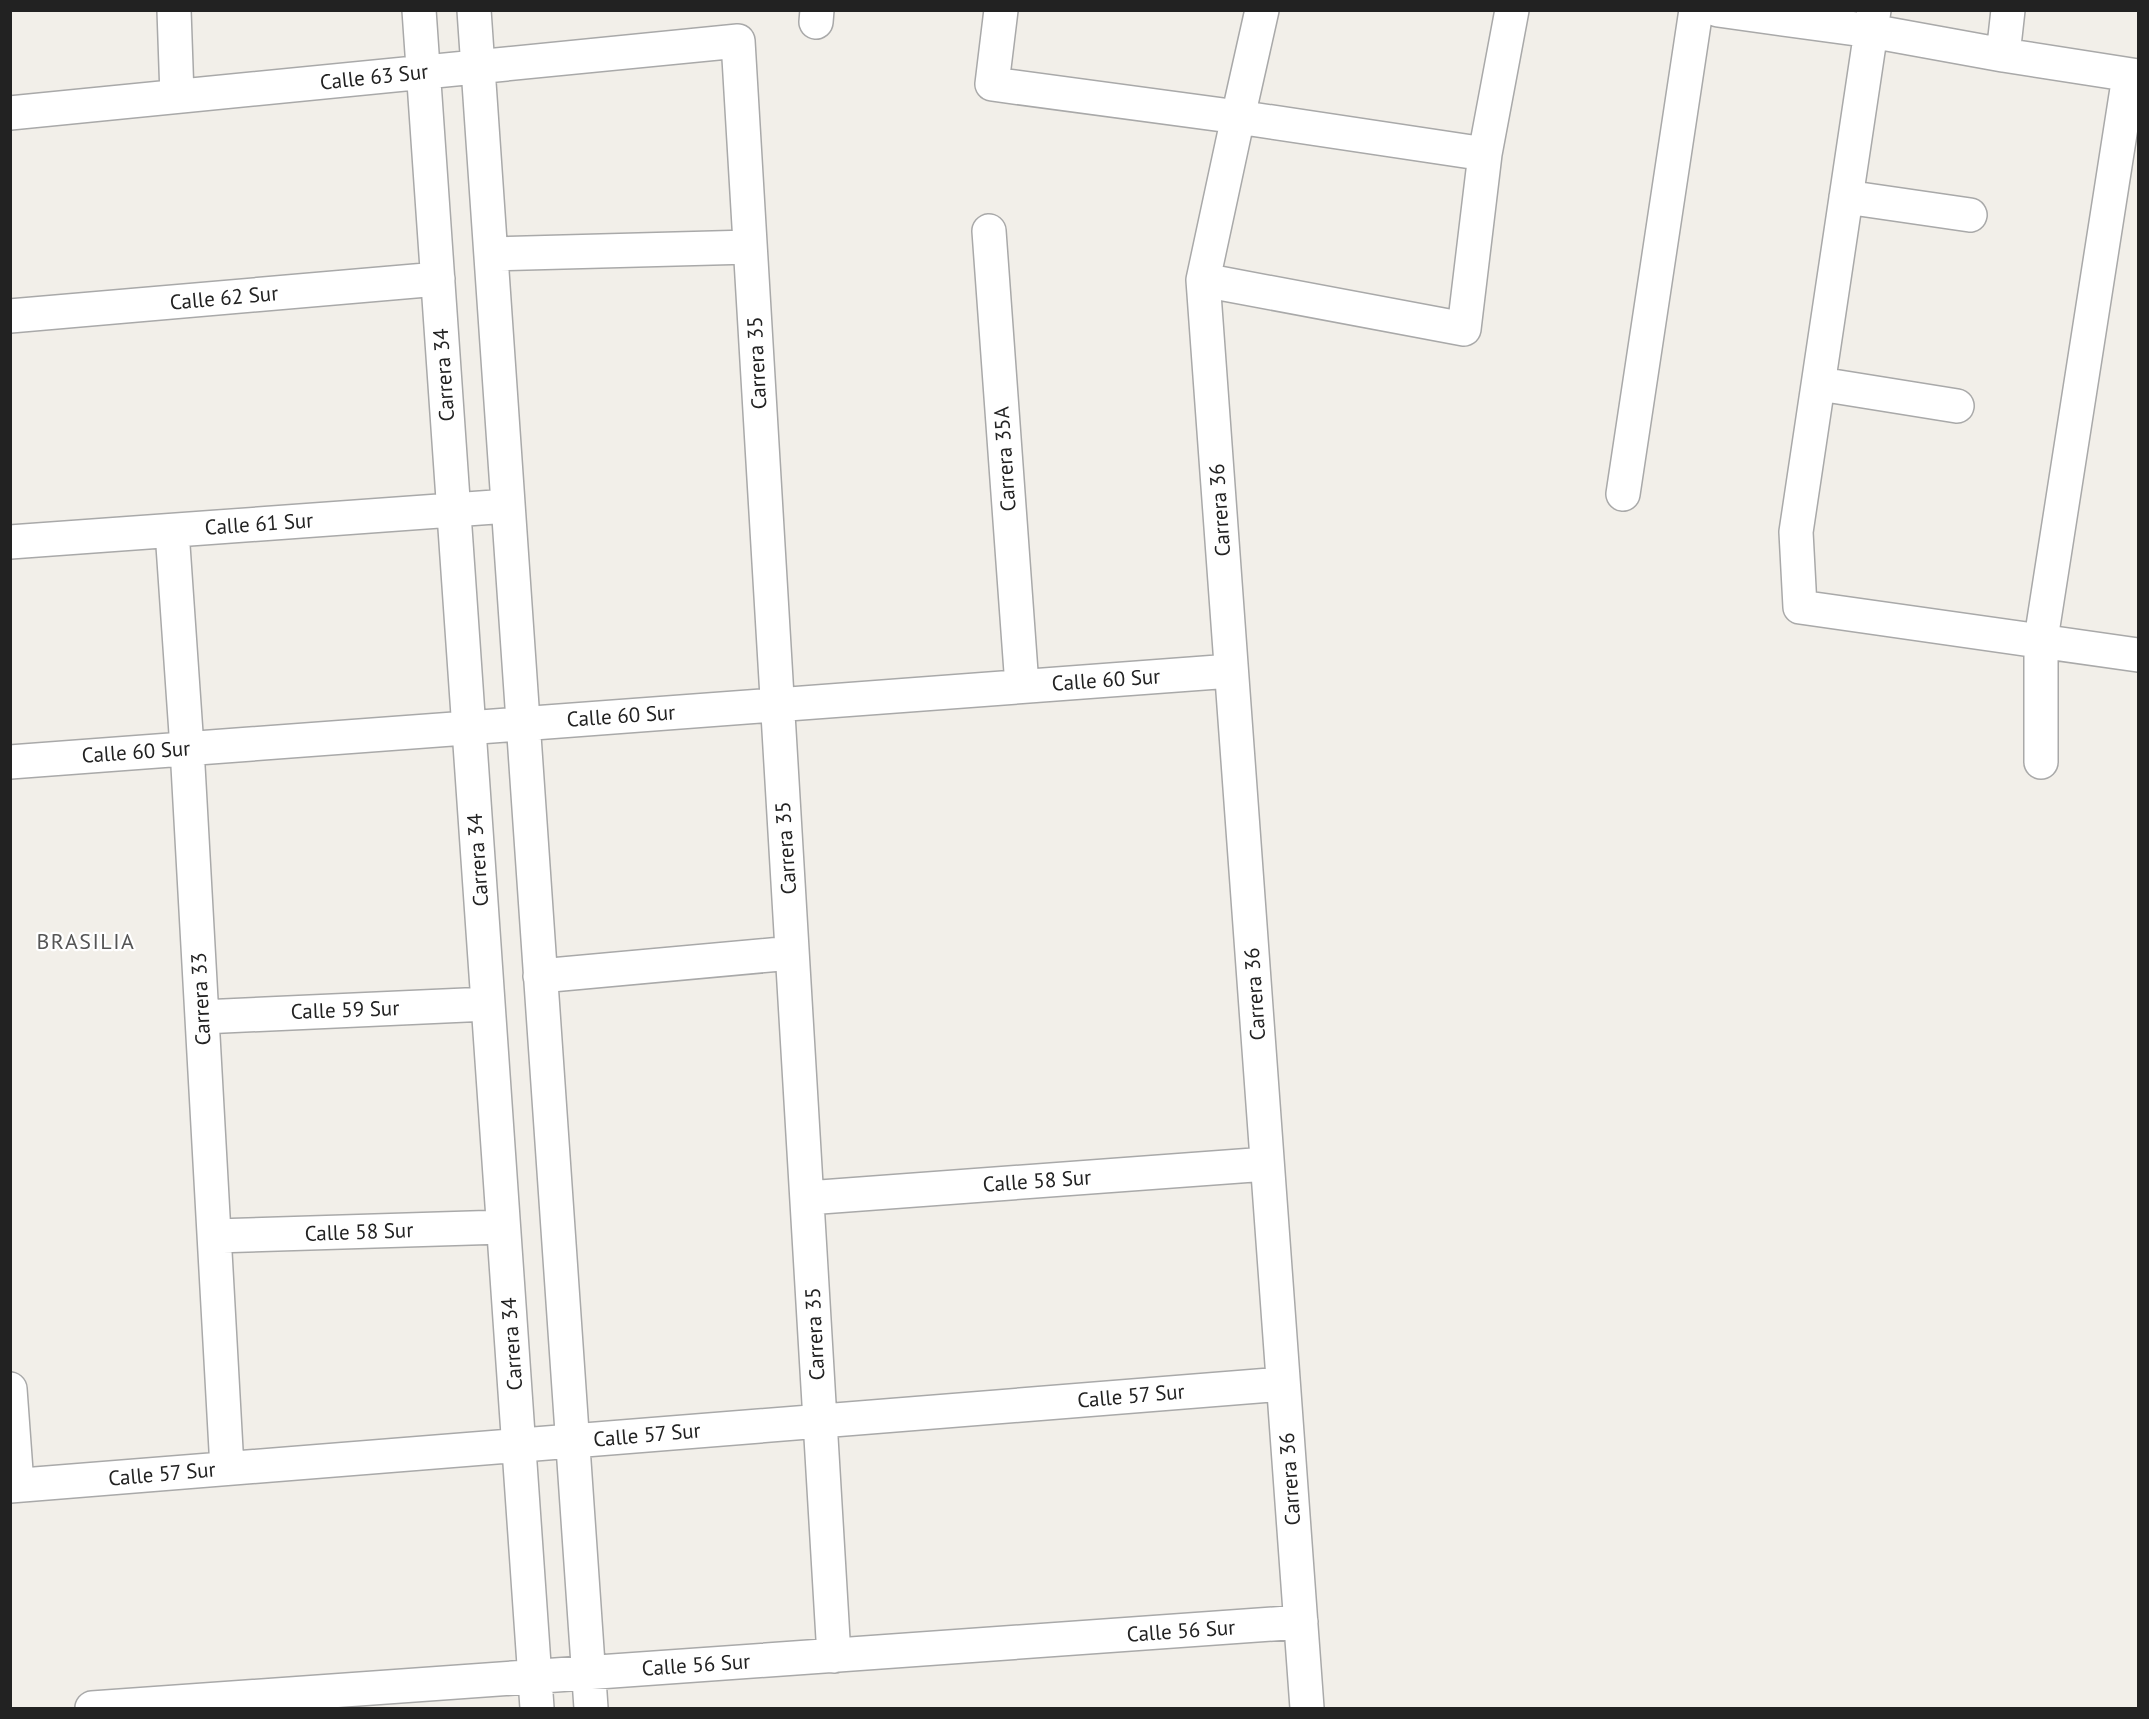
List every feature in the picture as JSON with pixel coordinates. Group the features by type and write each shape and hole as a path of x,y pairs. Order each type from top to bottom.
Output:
{"street":[{"path":"174,10 177,96"},
{"name":"Carrera 34","path":"419,10 536,1693"},
{"path":"474,10 591,1708"},
{"path":"1002,10 992,84 1238,117 1485,154"},
{"name":"Carrera 36","path":"1262,10 1203,280 1307,1708"},
{"path":"1203,280 1464,329 1485,154 1512,10"},
{"path":"1623,494 1696,10"},
{"path":"1718,10 1872,21 2002,55 2134,76 2041,639 2041,762"},
{"path":"2002,55 2008,10"},
{"path":"1872,21 1820,384 1796,532 1800,607 2041,639 2139,655"},
{"name":"Calle 63 Sur","path":"10,113 738,41"},
{"name":"Carrera 35","path":"738,41 834,1656"},
{"path":"1846,197 1970,215"},
{"name":"Carrera 35A","path":"989,231 1022,686"},
{"path":"491,254 750,247"},
{"name":"Calle 62 Sur","path":"10,316 438,279"},
{"path":"1820,384 1957,406"},
{"name":"Calle 61 Sur","path":"10,542 508,506"},
{"name":"Carrera 33","path":"172,531 187,748 227,1468"},
{"name":"Calle 60 Sur","path":"10,762 1232,671"},
{"path":"540,976 792,953"},
{"name":"Calle 59 Sur","path":"202,1017 488,1004"},
{"name":"Calle 58 Sur","path":"807,1198 1267,1164"},
{"name":"Calle 58 Sur","path":"214,1236 503,1227"},
{"name":"Calle 57 Sur","path":"14,1486 1283,1384"},
{"path":"10,1389 14,1486"},
{"name":"Calle 56 Sur","path":"92,1708 536,1693 588,1673 1301,1622"}],"district":[{"name":"BRASILIA","path":"86,941"}]}
